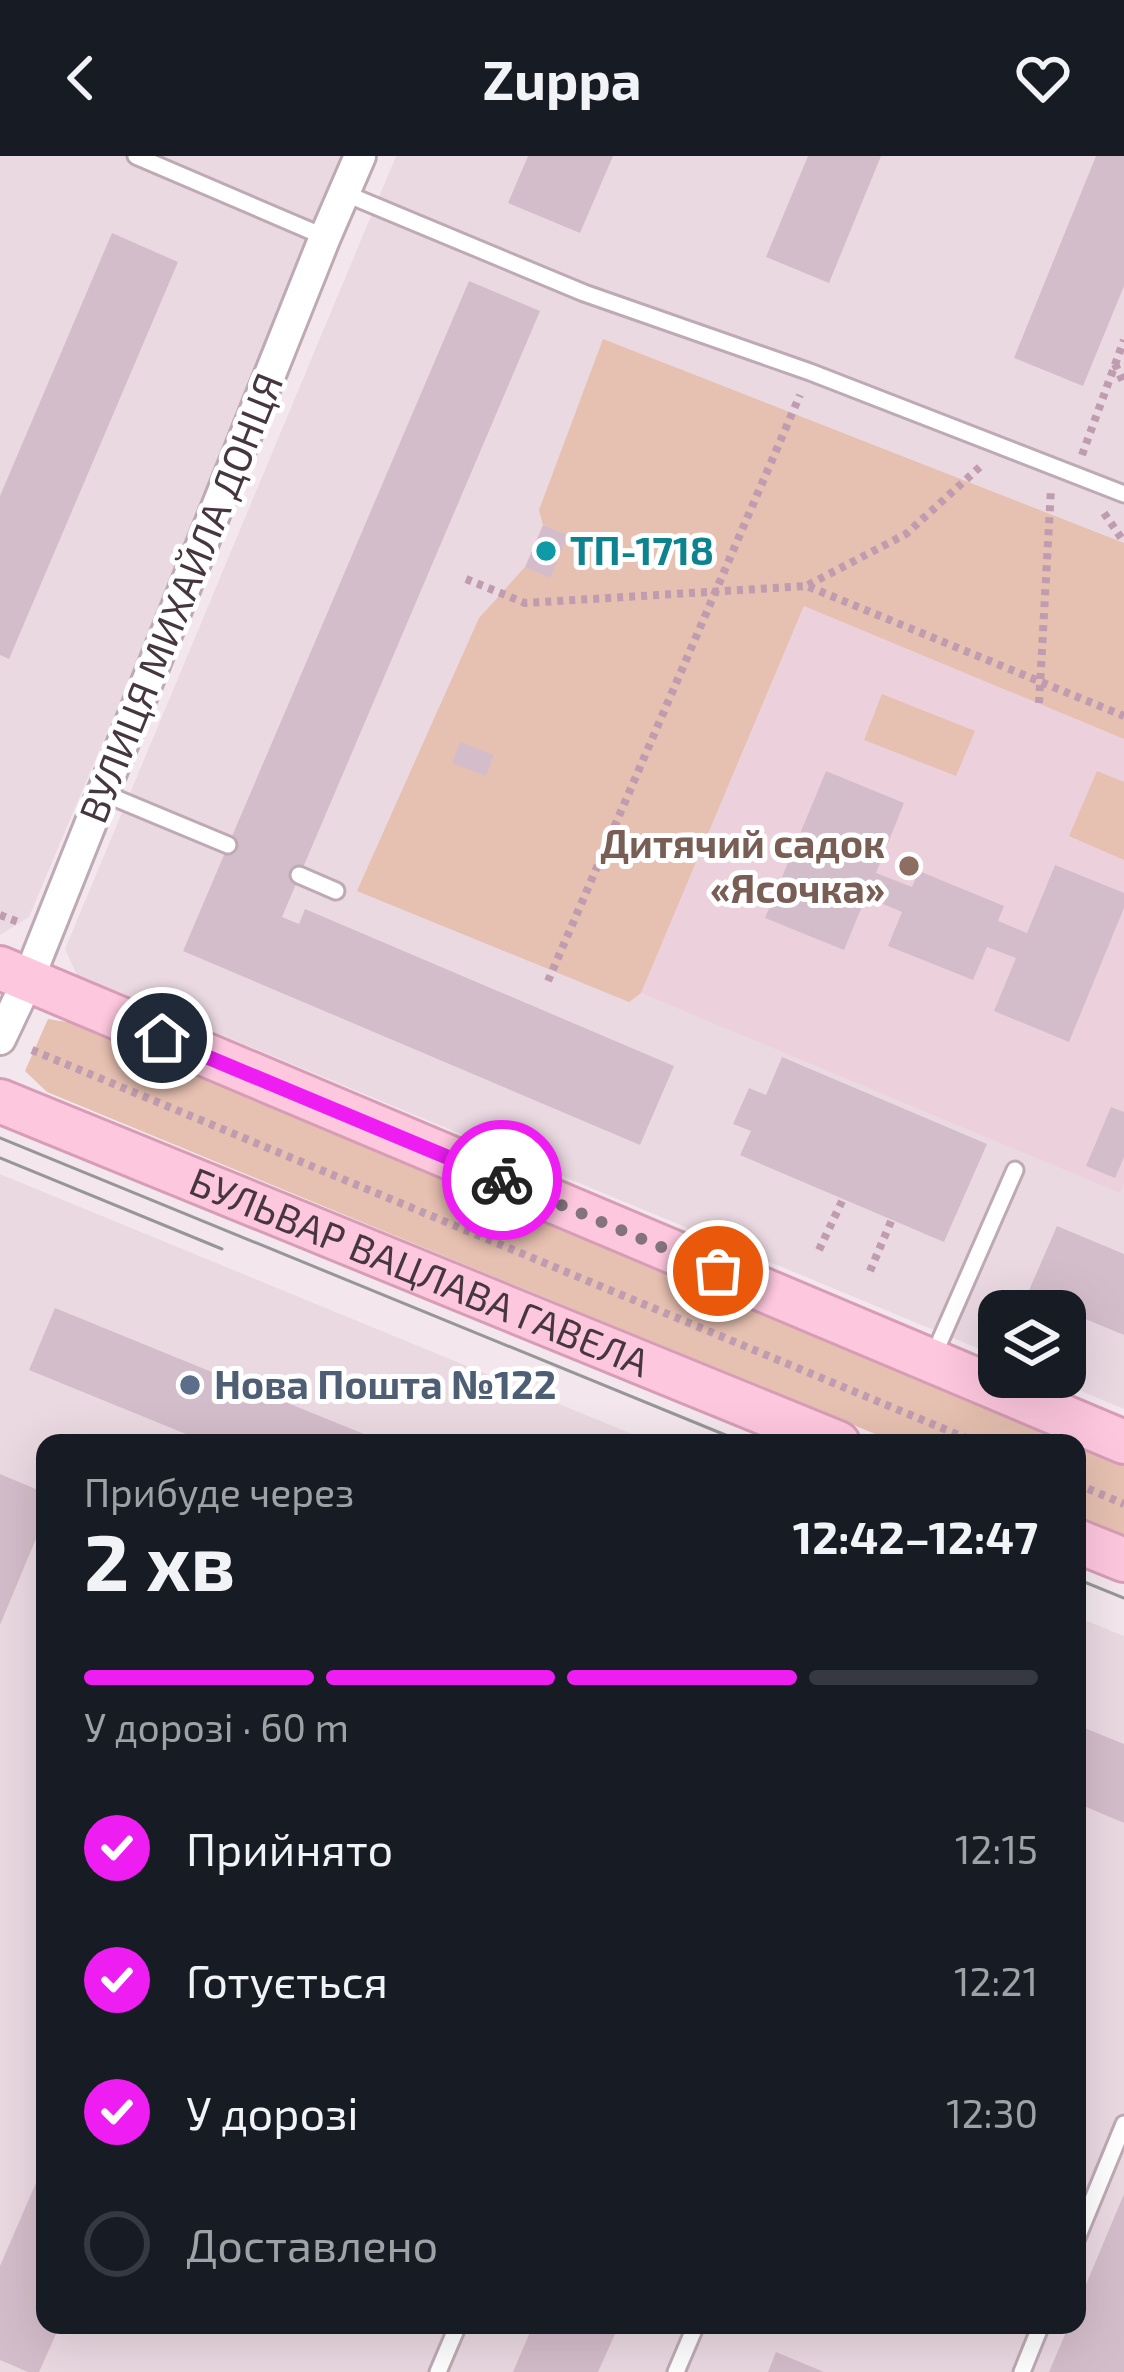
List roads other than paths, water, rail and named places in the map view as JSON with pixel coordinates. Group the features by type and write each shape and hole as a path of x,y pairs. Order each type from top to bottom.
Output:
{"main road":[{"path":"14,974 1124,1442"},
{"name":"БУЛЬВАР ВАЦЛАВА ГАВЕЛА","path":"0,1101 816,1434"},
{"path":"1086,1545 1124,1560"}],"street":[{"name":"ВУЛИЦЯ МИХАЙЛА ДОНЦЯ","path":"1,1038 14,974 103,793 360,156"}],"lane":[{"path":"136,156 325,237"},
{"path":"344,194 584,293 810,372 1124,494"},
{"path":"103,793 228,845"},
{"path":"299,875 336,891"},
{"path":"932,1361 1016,1170"},
{"path":"1086,2216 1124,2124"},
{"path":"438,2372 454,2334"},
{"path":"676,2372 692,2334"},
{"path":"1022,2372 1037,2334"}],"tram line":[{"path":"0,1138 723,1434"},
{"path":"0,1158 222,1249"},
{"path":"1086,1583 1124,1598"}],"place":[{"name":"ТП-1718","path":"546,551"},
{"name":"Дитячий садок «Ясочка»","path":"909,866"},
{"name":"Нова Пошта №122","path":"190,1385"}]}
